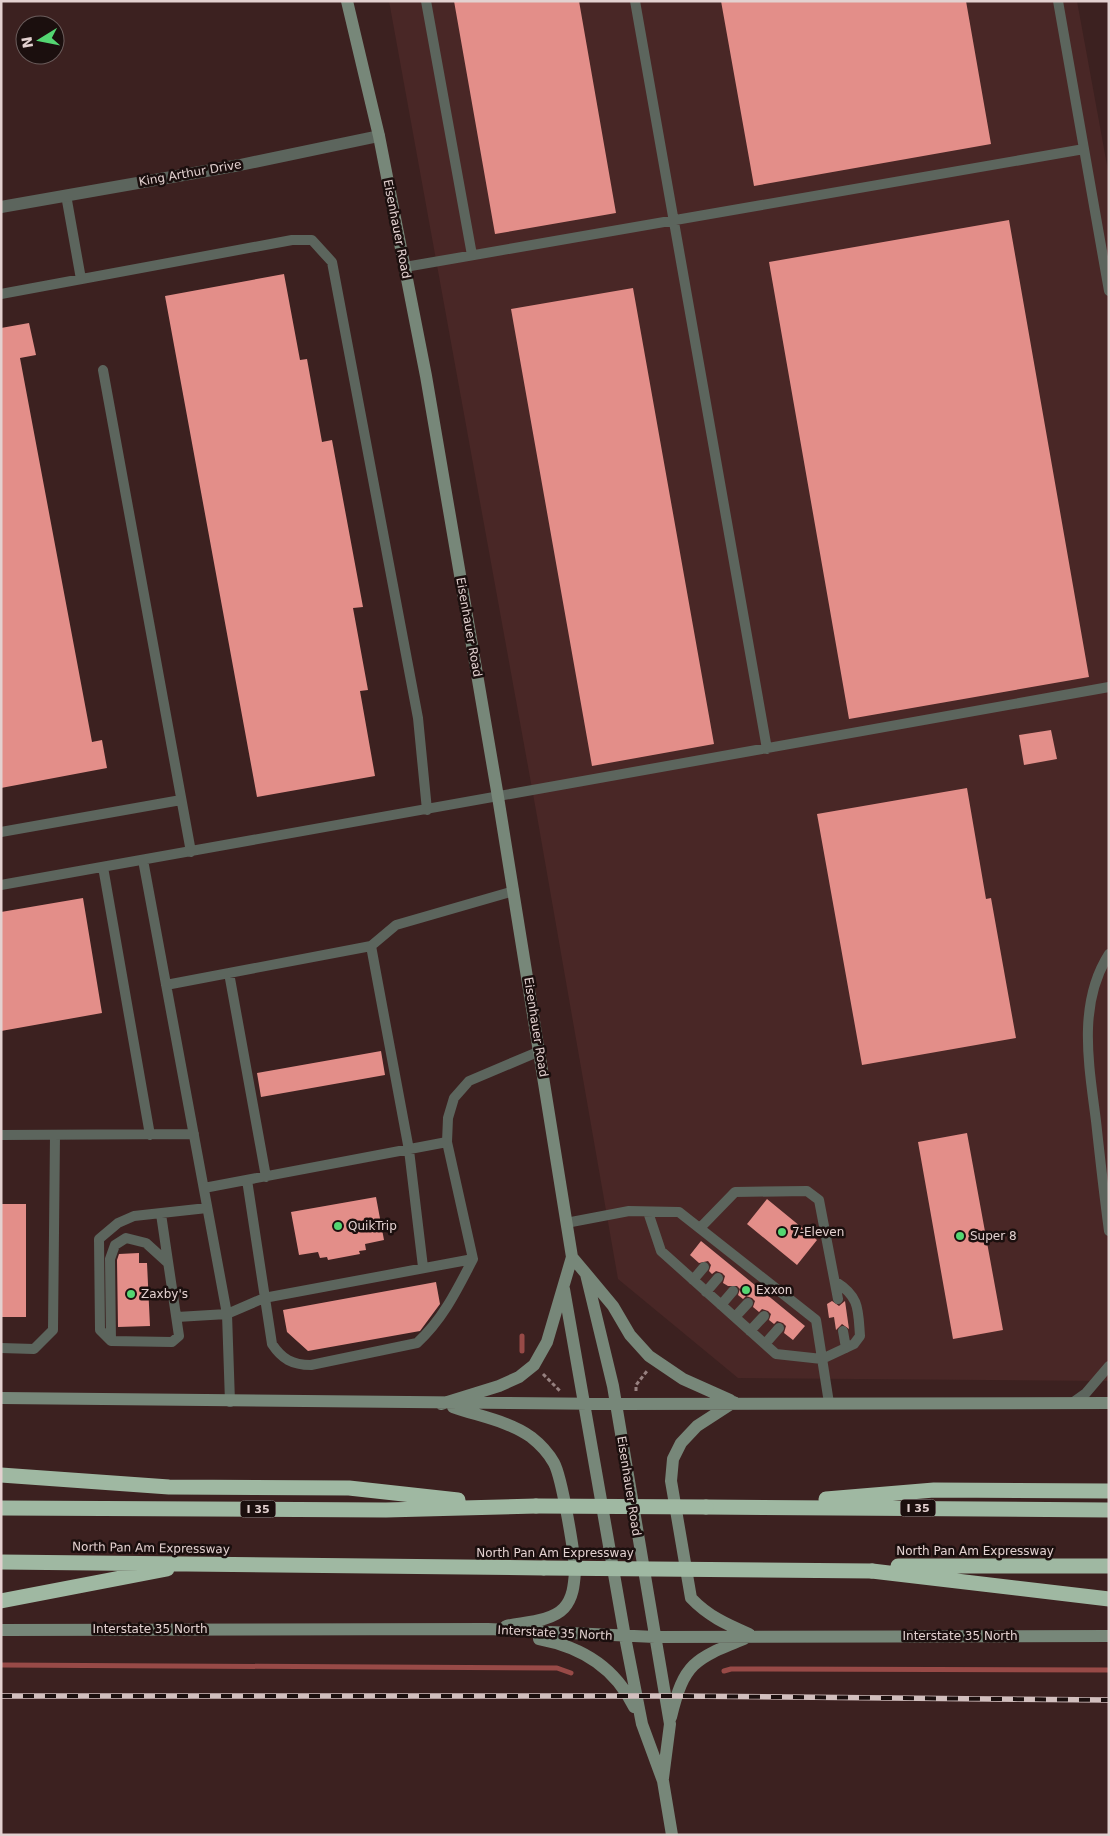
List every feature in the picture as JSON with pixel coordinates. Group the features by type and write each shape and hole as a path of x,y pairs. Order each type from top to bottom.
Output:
{"highway":[{"path":"1,1475 154,1486 349,1488 515,1506"},
{"path":"728,1507 934,1490 1109,1491"},
{"name":"I 35","path":"1,1508 386,1510 536,1506 1109,1510"},
{"name":"North Pan Am Expressway","path":"1,1562 872,1571 896,1566 1109,1566"},
{"path":"1,1601 197,1564"},
{"path":"872,1571 1109,1599"}],"main road":[{"name":"Eisenhauer Road","path":"347,1 379,136 426,376 514,891 572,1257 564,1286 642,1724 663,1781 672,1835"},
{"name":"Eisenhauer Road","path":"572,1257 586,1274 616,1404 670,1724 663,1781"},
{"path":"586,1274 613,1306 630,1335 649,1356 683,1379 734,1402"},
{"path":"441,1404 471,1392 499,1386 519,1377 534,1365 547,1342 564,1286"},
{"path":"1,1398 441,1404 734,1402 1109,1403"},
{"path":"734,1402 697,1426 681,1443 673,1459 672,1481 691,1598 703,1611 719,1621 752,1636"},
{"path":"441,1404 512,1427 531,1437 546,1452 554,1464 560,1482 575,1570 572,1594 563,1609 549,1617 488,1629"},
{"path":"488,1629 554,1642 583,1652 609,1670 624,1687 642,1724"},
{"name":"Interstate 35 North","path":"1,1630 488,1629 655,1637 1109,1636"},
{"path":"670,1724 682,1679 690,1668 710,1652 752,1636"}],"street":[{"name":"King Arthur Drive","path":"1,207 240,165 379,136"}],"lane":[{"path":"426,1 472,255"},
{"path":"635,1 767,749"},
{"path":"1058,1 1109,290"},
{"path":"405,267 1084,149"},
{"path":"66,195 81,279"},
{"path":"1,294 292,240 312,240 332,262 418,718 427,810"},
{"path":"103,370 190,852"},
{"path":"1,885 1109,688"},
{"path":"1,832 181,800"},
{"path":"143,860 227,1314 230,1402"},
{"path":"103,867 150,1135"},
{"path":"166,985 371,946 396,925 514,891"},
{"path":"371,946 409,1150 423,1267"},
{"path":"1109,954 1100,967 1090,1003 1086,1045 1109,1231"},
{"path":"229,973 266,1177"},
{"path":"247,1180 272,1344 280,1356 296,1365 311,1364 417,1343 429,1332 450,1304 472,1258 447,1142 448,1118 454,1098 469,1081 540,1051"},
{"path":"1,1135 194,1134"},
{"path":"1,1348 34,1349 53,1330 56,1136"},
{"path":"204,1188 447,1142"},
{"path":"700,1228 735,1192 807,1192 819,1200 838,1299"},
{"path":"161,1214 179,1336 172,1342 111,1341 100,1330 99,1239 118,1223 134,1216 207,1208"},
{"path":"566,1223 629,1212 679,1212 700,1228 718,1249 763,1285 783,1294 816,1320 829,1402"},
{"path":"648,1212 661,1251 776,1354 822,1359 854,1344 860,1336 858,1309 850,1291 836,1282"},
{"path":"111,1341 110,1259 115,1245 126,1238 146,1243 168,1263"},
{"path":"177,1317 227,1314 264,1298 472,1258"},
{"path":"693,1280 704,1266"},
{"path":"706,1292 718,1278"},
{"path":"721,1305 733,1291"},
{"path":"776,1302 783,1294"},
{"path":"735,1317 748,1303"},
{"path":"791,1315 798,1306"},
{"path":"750,1330 764,1316"},
{"path":"765,1344 779,1328"},
{"path":"843,1331 846,1348"},
{"path":"1072,1402 1086,1393 1109,1366"}],"path":[{"path":"538,1368 558,1388 562,1396"},
{"path":"636,1396 636,1385 649,1368"},
{"path":"630,1385 636,1385"}],"shaded area":[{"path":"389,1 1077,1 1109,176 1109,1381 738,1378 618,1279 537,816"}],"building":[{"path":"454,1 579,1 616,213 495,234"},
{"path":"721,1 966,1 991,144 754,186"},
{"path":"1009,220 1089,677 849,719 769,262"},
{"path":"284,274 300,360 307,359 322,442 332,440 363,607 353,608 368,690 360,691 375,776 257,797 165,296"},
{"path":"633,288 714,744 592,766 511,309"},
{"path":"29,323 36,355 20,358 92,742 102,740 107,768 1,788 1,328"},
{"path":"1051,730 1057,759 1024,765 1019,735"},
{"path":"967,788 986,899 991,898 1016,1038 862,1065 817,814"},
{"path":"83,898 102,1013 1,1031 1,912"},
{"path":"381,1051 385,1075 261,1097 257,1073"},
{"name":"Super 8","path":"967,1133 1003,1330 953,1339 918,1142"},
{"name":"QuikTrip","path":"376,1197 384,1240 365,1244 366,1250 359,1251 360,1254 328,1260 327,1257 320,1258 318,1252 299,1255 291,1212"},
{"name":"7-Eleven","path":"767,1199 817,1240 797,1265 747,1224"},
{"path":"1,1204 26,1204 26,1317 1,1317"},
{"name":"Exxon","path":"701,1241 805,1326 793,1340 784,1333 786,1326 783,1323 777,1321 774,1324 769,1320 771,1314 768,1311 762,1309 759,1312 753,1307 755,1301 752,1298 746,1296 743,1299 738,1295 740,1289 737,1286 728,1286 723,1283 725,1276 722,1273 716,1271 712,1274 709,1271 711,1265 708,1261 699,1263 690,1255"},
{"name":"Zaxby's","path":"139,1253 139,1263 147,1263 150,1326 118,1327 117,1260 119,1254"},
{"path":"436,1282 440,1304 420,1331 308,1351 287,1332 283,1310"},
{"path":"832,1301 839,1306 845,1301 849,1329 842,1324 836,1330 834,1317 829,1318 827,1304"}],"waterway":[{"path":"522,1336 522,1351"},
{"path":"1,1665 557,1668 571,1673"},
{"path":"724,1671 731,1669 1109,1670"}],"railway":[{"path":"1,1696 676,1696 1109,1700"}],"place":[{"name":"QuikTrip","path":"338,1226"},
{"name":"7-Eleven","path":"782,1232"},
{"name":"Super 8","path":"960,1236"},
{"name":"Exxon","path":"746,1290"},
{"name":"Zaxby's","path":"131,1294"}]}
